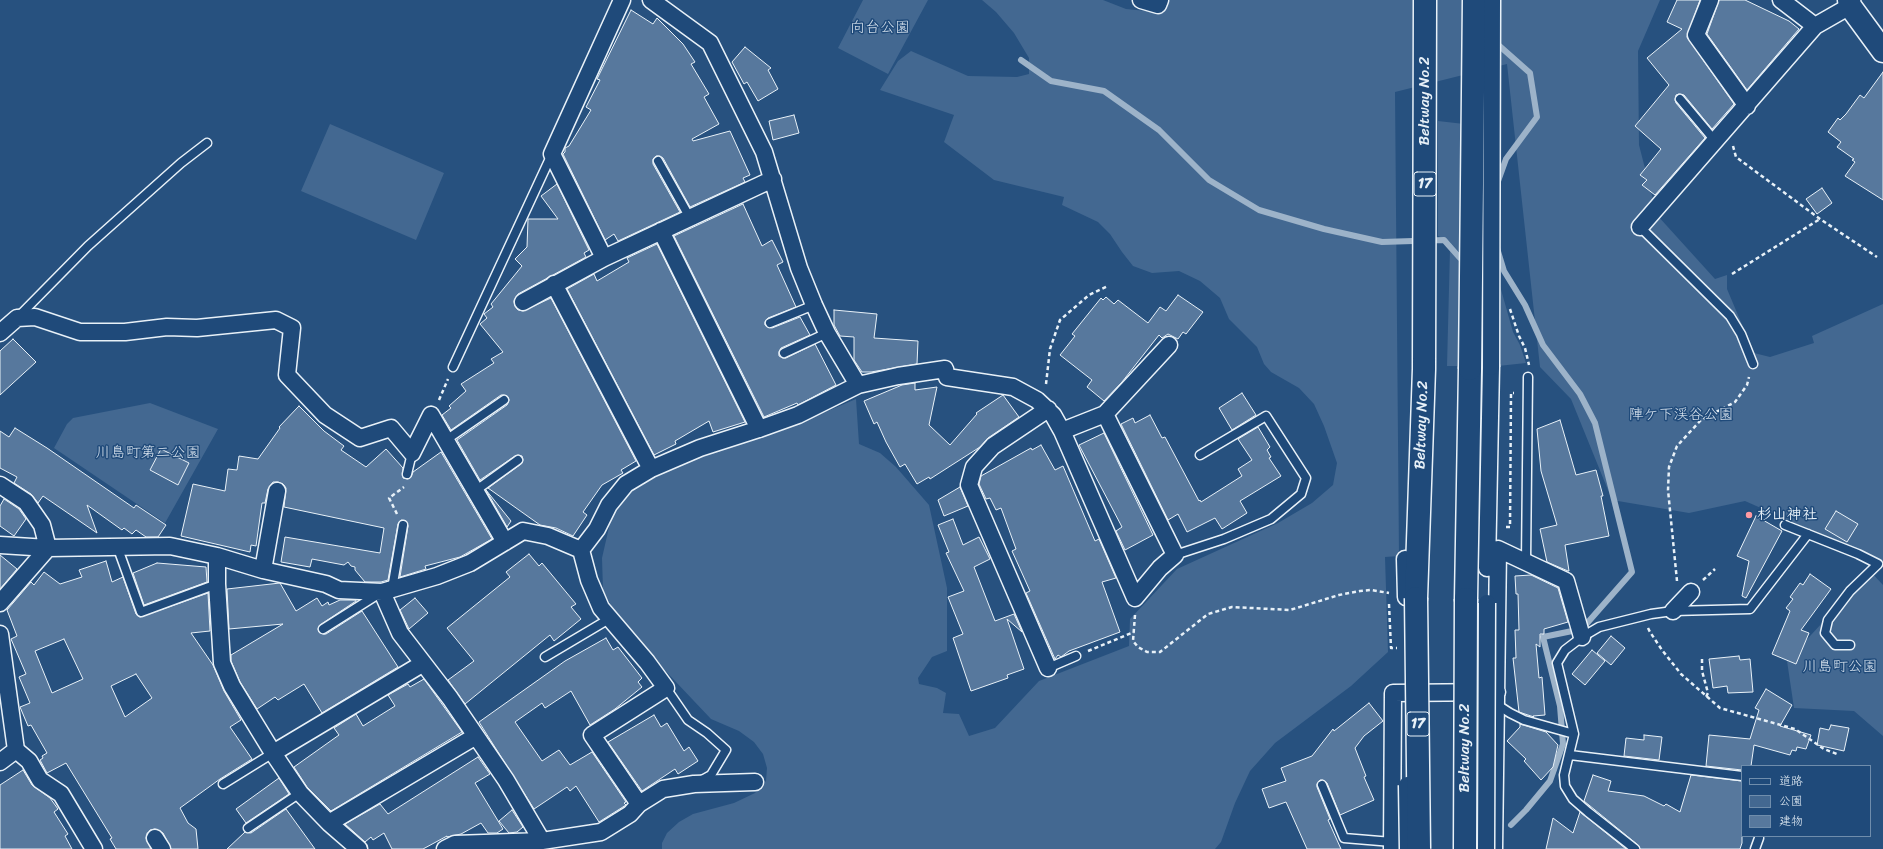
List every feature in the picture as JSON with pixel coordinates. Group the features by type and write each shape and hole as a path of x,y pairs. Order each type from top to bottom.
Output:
{"main road":[{"name":"Beltway No.2","path":"1419,849 1411,598 1424,369 1425,0"},
{"name":"Beltway No.2","path":"1465,849 1466,599 1481,368 1474,0"},
{"path":"1850,3 1883,51"}],"street":[{"path":"604,258 552,154 622,0"},
{"path":"651,0 710,43 764,152 798,268 814,305 827,333 858,385"},
{"path":"1141,0 1158,5 1160,0"},
{"path":"1486,849 1487,603 1481,368 1492,0"},
{"path":"1710,0 1696,35 1747,106"},
{"path":"1781,0 1815,26"},
{"path":"1640,227 1716,142 1815,26 1850,3"},
{"path":"523,302 604,258 773,179"},
{"path":"660,231 759,429"},
{"path":"554,284 651,469"},
{"path":"0,333 17,318 35,317 80,332 125,332 167,328 197,328 276,320 292,328 287,375 325,416 360,438 391,428 412,453 431,415"},
{"path":"1062,431 1105,414 1169,345"},
{"path":"581,550 597,529 609,505 626,484 651,469 700,448 759,429 798,414 858,385 898,376 945,369 947,377 1013,387 1046,407 1062,431 1135,598 1160,568 1175,555 1105,414"},
{"path":"1046,407 993,446 974,467 969,485 1048,668"},
{"path":"431,415 505,542"},
{"path":"0,484 26,502 42,525 48,548"},
{"path":"263,570 277,491"},
{"path":"0,545 48,548 170,546 217,556 263,570 326,584 339,590 387,590 437,576 470,563 523,530 548,536 581,550"},
{"path":"0,603 48,548"},
{"path":"1494,849 1498,549 1566,581 1581,631"},
{"path":"581,550 589,580 601,608 648,662 666,688 592,735 639,804"},
{"path":"217,556 217,584 222,663 232,686 273,753 300,793 329,824 359,849"},
{"path":"1405,559 1411,598 1408,849"},
{"path":"387,590 400,633 422,664 450,698 506,780 533,844"},
{"path":"1673,611 1691,592"},
{"path":"0,634 16,750 29,761 40,780 61,794 94,849"},
{"path":"273,753 422,664"},
{"path":"1392,845 1393,693 1497,698"},
{"path":"329,824 476,736"},
{"path":"0,762 16,750"},
{"path":"445,849 455,844 533,844 601,832 630,814 639,804 663,789 694,784 755,782"}],"lane":[{"path":"1680,99 1716,142"},
{"path":"17,318 88,246 181,163 207,143"},
{"path":"453,367 552,154"},
{"path":"658,161 690,218"},
{"path":"1640,227 1730,316 1741,334 1753,364"},
{"path":"770,323 814,305"},
{"path":"784,354 827,333"},
{"path":"1526,562 1528,377"},
{"path":"446,440 504,400"},
{"path":"1175,555 1224,539 1271,519 1301,494 1306,478 1266,416 1200,455"},
{"path":"406,474 412,453"},
{"path":"475,491 518,460"},
{"path":"323,629 387,590 403,525"},
{"path":"1785,525 1858,554 1878,564 1850,591 1828,620 1825,633 1835,645 1850,645"},
{"path":"1635,849 1605,827 1573,799 1565,786 1564,775 1570,755 1571,733 1557,663 1565,650 1581,631 1647,615 1673,611 1750,609 1808,534"},
{"path":"117,546 141,612 217,584"},
{"path":"545,657 609,619"},
{"path":"1048,668 1076,656"},
{"path":"666,688 688,720 707,733 726,750 711,775 694,784"},
{"path":"1497,698 1510,713 1524,720 1571,733"},
{"path":"223,784 273,753"},
{"path":"1570,755 1741,776"},
{"path":"1322,785 1344,838 1392,845"},
{"path":"248,828 300,793"},
{"path":"1755,849 1758,838"}],"path":[{"path":"1728,128 1736,157 1820,219 1877,257"},
{"path":"1732,274 1820,219"},
{"path":"1046,407 1050,349 1060,320 1089,295 1108,286"},
{"path":"1508,301 1519,336 1526,348 1529,365 1528,377"},
{"path":"1673,611 1678,585 1668,490 1669,467 1677,446 1701,420 1735,402 1747,385 1753,364"},
{"path":"431,415 453,367"},
{"path":"403,525 389,498 407,485 406,474"},
{"path":"1135,598 1133,641 1138,647 1147,652 1160,652 1208,614 1232,607 1290,610 1360,590 1371,590 1389,594"},
{"path":"1647,615 1650,632 1662,650 1681,674 1720,708 1795,729 1824,749 1837,754"},
{"path":"1076,656 1134,632"},
{"path":"1702,659 1702,671 1708,693 1706,697"}],"green space":[{"name":"向台公園","path":"863,0 928,0 888,74 838,48"},
{"name":"陣ケ下渓谷公園","path":"982,0 1103,0 1126,9 1147,11 1164,10 1170,0 1660,0 1638,51 1639,145 1657,215 1715,279 1727,275 1727,289 1754,353 1770,357 1814,343 1812,336 1883,304 1883,562 1745,501 1689,513 1612,500 1571,399 1540,367 1507,64 1395,92 1399,556 1385,557 1388,652 1351,686 1275,743 1250,771 1235,803 1221,842 1215,849 662,849 662,843 667,833 679,822 693,814 734,803 755,793 766,781 767,768 763,754 754,742 739,731 711,719 640,644 615,613 603,590 602,558 610,523 618,509 632,491 656,472 734,443 776,433 856,399 859,444 880,453 896,467 929,505 947,588 947,651 932,657 918,678 919,684 937,688 946,693 943,713 959,714 969,736 995,728 1039,681 1129,646 1130,619 1177,569 1278,523 1312,503 1333,485 1337,463 1324,426 1314,404 1299,388 1271,372 1264,364 1257,347 1229,319 1220,298 1200,281 1179,271 1152,273 1133,266 1110,234 1098,222 1062,205 1064,197 994,180 944,142 954,115 880,90 898,61 911,51 968,76 1017,77 1029,74 1029,58 1014,33 996,12"},
{"path":"1438,121 1473,125 1461,254 1448,240 1438,236"},
{"path":"330,124 444,173 416,240 301,191"},
{"path":"1450,249 1459,259 1481,259 1487,271 1500,286 1513,332 1520,345 1526,363 1498,366 1447,366"},
{"name":"川島町第二公園","path":"150,403 218,429 165,523 54,448 67,424 73,418"},
{"name":"川島町公園","path":"1870,571 1883,585 1883,736 1854,711 1794,708 1787,661"}],"building":[{"path":"1677,0 1700,0 1687,37 1734,104 1712,129 1684,95 1676,95 1676,103 1705,138 1655,195 1642,185 1647,180 1640,175 1661,149 1635,126 1669,85 1647,58 1682,29 1667,22"},
{"path":"1719,0 1745,0 1789,21 1799,29 1747,90 1707,34"},
{"path":"631,10 653,24 657,18 683,44 695,62 691,64 709,94 704,97 719,124 692,139 693,141 730,131 750,175 743,178 745,182 690,207 663,158 656,156 653,159 653,164 680,212 618,241 614,234 605,240 563,154 565,152 565,148 569,146 591,110 586,107 600,80 597,79"},
{"path":"745,47 771,68 768,70 778,89 758,101 747,82 744,84 732,62"},
{"path":"1883,72 1883,200 1845,176 1855,162 1852,160 1854,159 1837,147 1841,142 1828,132 1838,118 1840,120 1846,114 1860,95 1864,98"},
{"path":"794,115 799,133 773,140 769,121"},
{"path":"557,184 589,250 584,253 586,257 518,294 514,301 515,306 518,310 523,311 551,298 636,461 621,470 623,473 602,485 583,512 587,515 573,536 556,528 540,525 488,488 521,464 523,460 522,456 515,456 480,480 457,440 507,405 509,400 508,397 501,395 451,430 442,415 451,408 449,406 466,391 461,384 494,363 491,359 503,352 480,324 487,318 484,314 493,307 491,304 522,266 515,259 527,247 528,219 558,219 541,196"},
{"path":"1822,188 1832,203 1817,214 1806,199"},
{"path":"743,204 762,246 772,240 783,262 777,265 796,307 768,318 765,325 772,328 800,317 810,335 781,348 779,356 786,358 815,344 836,385 798,405 797,403 764,417 674,236"},
{"path":"657,244 745,422 713,432 709,421 675,441 676,444 654,455 567,289 594,274 597,281 629,262 627,258"},
{"path":"1178,295 1203,312 1186,334 1183,332 1178,339 1168,334 1162,338 1159,335 1122,382 1104,401 1087,387 1092,380 1060,355 1075,336 1072,334 1101,298 1103,300 1106,297 1114,304 1118,300 1148,323 1160,307 1166,311"},
{"path":"834,310 877,314 874,338 918,341 917,364 871,372 862,372 854,360 854,337 840,336 834,325"},
{"path":"13,339 36,362 0,395 0,351"},
{"path":"915,383 915,390 937,387 929,425 950,445 977,414 976,413 1003,395 1019,417 988,438 980,447 930,479 929,477 917,484 905,464 900,467 877,422 874,424 864,401 902,385"},
{"path":"1242,393 1256,415 1232,430 1219,408"},
{"path":"299,406 324,431 344,446 341,450 366,467 386,449 403,468 403,478 408,479 411,477 413,472 441,452 492,539 460,557 425,566 426,569 400,577 408,526 406,521 401,520 398,524 388,580 381,582 365,582 355,570 355,567 351,566 348,562 344,565 312,559 310,567 281,562 285,537 380,553 384,528 284,507 286,488 283,484 278,482 273,482 268,489 265,503 262,503 256,546 251,545 250,552 181,536 193,484 225,491 228,469 237,470 239,456 258,459 280,428 279,427"},
{"path":"1150,415 1162,438 1165,437 1199,501 1200,500 1201,502 1242,476 1238,469 1252,460 1238,439 1258,427 1270,447 1267,450 1271,457 1269,458 1281,476 1240,501 1247,513 1222,529 1215,518 1187,532 1178,514 1168,520 1121,424 1133,418 1135,423"},
{"path":"1560,420 1576,475 1596,470 1603,496 1601,496 1609,536 1565,545 1569,571 1547,562 1540,529 1557,525 1541,471 1537,429"},
{"path":"15,428 47,448 134,508 136,505 166,525 158,537 146,537 136,530 132,534 124,528 122,530 87,505 97,533 43,496 38,503 31,494 14,483 17,477 0,468 0,431 9,437"},
{"path":"1104,433 1153,535 1125,550 1116,531 1122,527 1079,445"},
{"path":"1041,445 1055,470 1063,466 1095,541 1099,539 1116,578 1102,582 1120,632 1069,651 1061,657 1058,655 1055,659 1026,593 1030,591 1012,551 1016,549 1001,508 996,510 990,498 986,499 979,484 981,476 1031,448 1032,450"},
{"path":"161,449 189,463 178,485 150,470"},
{"path":"960,487 968,506 944,516 938,500"},
{"path":"486,490 511,521 507,527"},
{"path":"4,499 19,509 26,519 14,536 0,526 0,506"},
{"path":"1836,511 1858,524 1847,542 1825,529"},
{"name":"杉山神社","path":"1756,516 1782,531 1746,598 1742,596 1749,561 1737,556"},
{"path":"953,519 963,545 979,537 990,559 974,567 995,621 1014,614 1022,632 1007,619 1024,669 1007,675 1008,678 971,691 953,638 963,634 948,597 964,591 946,553 949,552 938,525"},
{"path":"529,554 539,566 542,563 576,604 571,607 581,619 554,641 550,635 465,704 448,680 474,661 447,628 510,577 506,572"},
{"path":"0,555 17,569 0,589"},
{"path":"106,561 112,582 123,577 136,614 140,617 208,593 210,631 191,633 213,665 224,691 241,720 230,727 252,759 220,779 180,808 188,823 196,829 198,849 171,849 163,833 155,829 150,830 146,838 151,849 116,849 110,839 112,838 66,763 47,773 40,760 43,758 42,756 47,753 31,725 28,726 20,707 30,703 19,677 26,674 11,639 17,636 7,610 31,582 34,585 44,572 60,584 82,577 79,570","holes":["64,639 83,679 52,693 35,651","136,674 152,698 125,717 111,686"]},
{"path":"157,563 206,567 207,582 144,605 133,573"},
{"path":"1810,574 1831,589 1801,630 1809,633 1796,664 1772,654 1790,611 1786,608 1793,599 1790,597 1800,583 1803,585"},
{"path":"1531,575 1558,588 1568,622 1544,629 1544,634 1540,634 1540,647 1536,644 1539,678 1542,677 1545,715 1533,716 1534,717 1519,712 1513,658 1516,658 1515,630 1519,630 1518,594 1516,594 1515,576"},
{"path":"280,583 296,611 317,598 322,606 328,602 329,605 340,600 356,600 320,625 318,629 319,632 326,634 362,611 398,667 322,713 304,684 278,700 275,697 257,709 240,682 231,661 231,655 283,624 229,629 227,589"},
{"path":"415,598 428,613 409,629 400,610"},
{"path":"1611,636 1625,648 1611,665 1597,653"},
{"path":"606,638 613,650 618,647 642,678 638,682 642,687 615,709 590,725 571,691 545,708 542,703 515,722 542,761 559,750 570,765 592,752 626,802 624,803 626,805 599,822 576,786 570,791 567,787 534,809 479,722 565,661"},
{"path":"1592,650 1605,661 1585,685 1572,674"},
{"path":"1739,656 1740,660 1750,659 1753,692 1728,693 1727,686 1713,688 1709,659"},
{"path":"424,679 462,732 331,811 307,787 294,767 339,735 334,728 356,714 363,726 395,706 388,695 408,684 410,687"},
{"path":"1766,689 1792,705 1780,726 1811,735 1806,749 1797,747 1796,751 1792,750 1790,755 1754,745 1751,765 1741,765 1741,770 1706,766 1709,735 1750,739 1759,710 1755,708"},
{"path":"1369,703 1383,721 1364,736 1355,748 1366,776 1364,777 1374,800 1340,815 1327,783 1320,780 1317,787 1330,819 1328,820 1341,849 1307,849 1286,802 1269,808 1262,789 1286,781 1281,768 1312,756 1333,729 1334,731"},
{"path":"654,715 661,727 667,723 684,751 689,747 698,761 678,774 675,769 642,791 608,742"},
{"path":"1520,724 1546,732 1558,745 1553,767 1541,780 1524,761 1526,759 1507,741 1520,727"},
{"path":"1831,725 1849,728 1844,751 1817,745 1820,728 1829,730"},
{"path":"1644,735 1662,737 1659,760 1624,756 1626,738 1644,740"},
{"path":"478,757 490,774 475,783 503,829 497,833 488,833 481,823 461,834 447,836 423,849 392,849 384,833 373,840 371,837 365,842 345,824 380,804 388,814"},
{"path":"23,770 32,785 50,798 58,809 54,812 68,834 65,836 72,849 0,849 0,785"},
{"path":"1593,775 1611,781 1608,791 1644,796 1664,806 1666,804 1680,812 1691,775 1741,781 1742,843 1740,849 1640,849 1638,845 1584,801"},
{"path":"279,778 289,794 246,823 236,809"},
{"path":"286,809 315,849 227,849 245,832 251,833"},
{"path":"512,810 523,827 517,832 509,833 499,821"},
{"path":"1580,812 1626,849 1546,849 1553,818 1573,833"}],"waterway":[{"path":"1495,42 1530,73 1537,117 1506,159 1497,184"},
{"path":"1021,60 1051,81 1104,91 1159,130 1209,180 1259,210 1324,229 1382,242 1444,240 1460,258 1468,257"},
{"path":"1497,248 1504,271 1525,305 1543,345 1580,394 1595,423 1632,572 1582,629 1543,637 1560,706 1563,744 1550,781 1526,810 1511,825"}],"place":[{"name":"杉山神社","path":"1749,515"}]}
